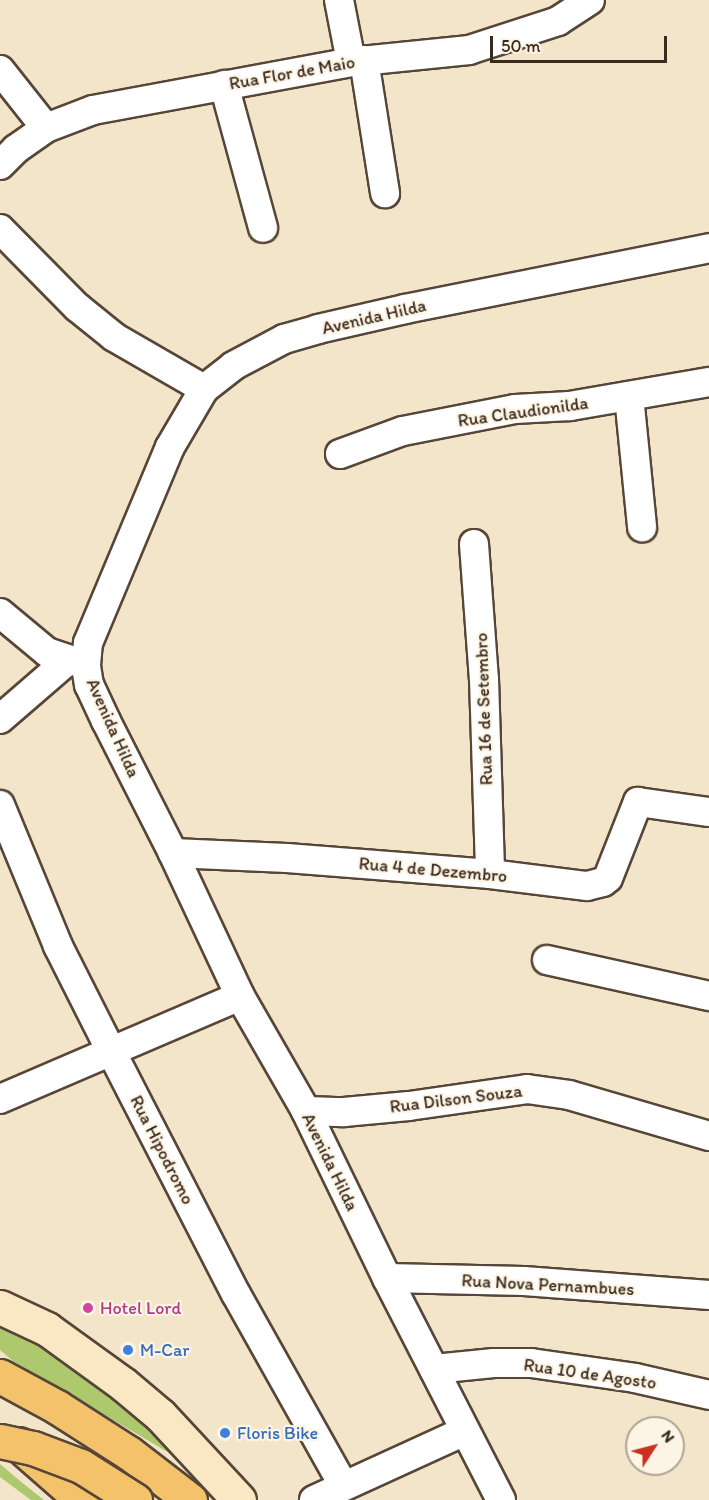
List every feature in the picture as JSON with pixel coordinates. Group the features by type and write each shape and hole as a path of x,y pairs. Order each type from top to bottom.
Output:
{"main road":[{"path":"0,1306 47,1329 87,1356 160,1415 239,1500"},
{"path":"0,1376 57,1407 129,1453 190,1500"},
{"path":"0,1428 82,1500"},
{"path":"0,1441 33,1448 81,1466 135,1500"}],"street":[{"path":"339,0 357,61 385,193"},
{"name":"Rua Flor de Maio","path":"0,165 46,128 93,110 357,61 469,50 558,21 590,0"},
{"path":"0,70 46,128"},
{"path":"224,85 263,228"},
{"path":"0,229 76,307 114,337 204,389"},
{"name":"Avenida Hilda","path":"501,1500 387,1278 306,1111 240,996 173,853 77,663 88,644 170,447 204,389 233,366 284,339 318,329 405,309 709,248"},
{"name":"Rua Claudionilda","path":"340,454 415,429 515,409 570,406 709,382"},
{"path":"629,396 642,527"},
{"name":"Rua 16 de Setembro","path":"474,544 484,679 490,874"},
{"path":"0,613 47,651 77,663"},
{"path":"0,719 77,663"},
{"name":"Rua 4 de Dezembro","path":"173,853 287,858 490,874 587,886 603,882 612,870 638,801 709,812"},
{"name":"Rua Hipodromo","path":"0,805 58,946 111,1051 236,1294 344,1485"},
{"path":"548,960 709,996"},
{"path":"0,1099 240,996"},
{"name":"Rua Dilson Souza","path":"306,1111 344,1112 409,1106 527,1089 569,1095 709,1136"},
{"name":"Rua Nova Pernambues","path":"387,1278 524,1281 709,1295"},
{"path":"0,1292 47,1329"},
{"name":"Rua 10 de Agosto","path":"434,1369 531,1363 635,1378 709,1395"},
{"path":"314,1500 465,1431"}],"green space":[{"path":"0,1320 68,1362 157,1431 188,1464 13,1361 0,1350"},
{"path":"0,1464 44,1500 31,1500 0,1477"}],"place":[{"name":"Hotel Lord","path":"88,1308"},
{"name":"M-Car","path":"128,1350"},
{"name":"Floris Bike","path":"225,1433"}]}
